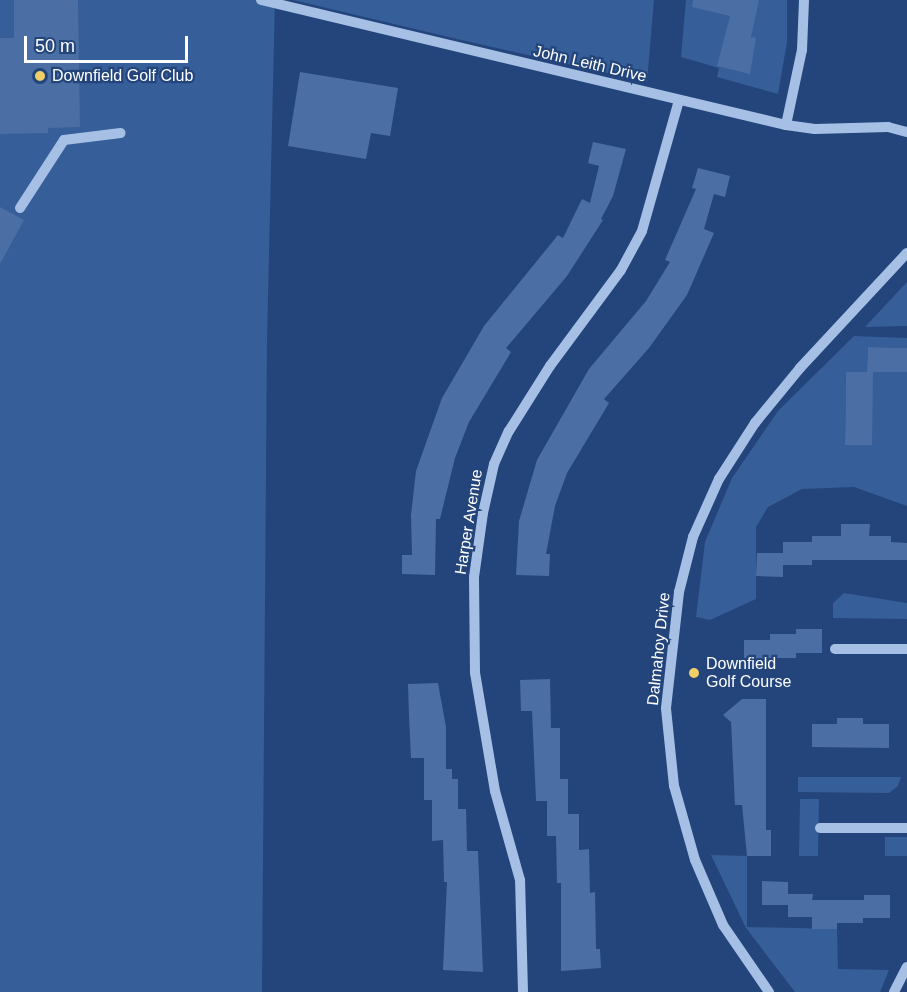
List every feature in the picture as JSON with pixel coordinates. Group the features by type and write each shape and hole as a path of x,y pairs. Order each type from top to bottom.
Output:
{"street":[{"path":"786,125 802,50 804,0"},
{"name":"John Leith Drive","path":"265,1 786,125 815,129 888,127 907,132"},
{"name":"Harper Avenue","path":"523,992 520,880 495,791 474,673 474,577 483,513 494,465 509,431 550,366 621,270 642,231 679,100"},
{"path":"20,208 64,140 121,133"},
{"name":"Dalmahoy Drive","path":"770,992 723,925 695,860 674,786 666,708 679,592 693,537 711,499 755,423 800,368 907,253"},
{"path":"835,649 907,649"},
{"path":"820,828 907,828"},
{"path":"894,992 907,967"}],"shaded area":[{"path":"0,0 275,0 267,340 262,992 0,992"},
{"path":"293,0 654,0 647,82 457,39"},
{"path":"686,0 787,0 787,42 778,94 717,77 719,68 681,57"},
{"path":"907,282 907,326 865,327"},
{"path":"854,336 907,338 907,348 868,347 867,372 846,372 845,444 873,372 907,372 907,506 854,487 802,489 768,507 756,527 756,599 710,620 696,617 705,542 732,478 778,411"},
{"path":"844,593 907,603 907,619 833,618 833,603"},
{"path":"798,777 901,777 898,786 889,793 798,792"},
{"path":"800,799 819,799 818,856 799,856"},
{"path":"885,837 907,837 907,856 885,856"},
{"path":"711,855 747,856 747,927 837,929 838,969 889,970 880,992 795,992 746,928"}],"building":[{"name":"Downfield Golf Club","path":"14,0 78,0 80,127 48,128 48,133 0,134 0,38 14,38"},
{"path":"693,0 759,0 751,37 756,38 750,74 717,66 730,16 692,7"},
{"path":"300,72 398,88 390,136 371,133 366,159 288,146"},
{"path":"593,142 626,149 613,196 601,219 603,220 567,276 506,348 511,352 469,422 455,458 440,519 436,519 435,575 402,574 402,555 412,555 411,515 416,471 442,398 484,326 558,235 563,238 582,199 590,203 599,166 588,163"},
{"path":"698,168 730,176 725,197 714,194 704,229 714,233 687,295 649,348 604,399 609,403 567,473 555,506 546,554 550,554 549,576 516,575 519,521 537,460 589,369 646,301 670,262 665,260 696,189 692,188"},
{"path":"0,207 24,220 0,264"},
{"path":"868,347 907,348 907,372 867,372"},
{"path":"846,372 873,372 872,445 845,445"},
{"path":"841,524 870,524 869,536 891,536 891,542 907,543 907,560 812,560 812,565 783,565 783,577 756,576 757,553 783,553 783,542 812,542 812,536 841,536"},
{"path":"796,629 822,629 822,653 796,653 796,658 770,658 770,664 744,664 744,640 770,640 770,634 796,634"},
{"path":"550,679 551,728 560,728 560,779 568,779 568,814 579,814 579,850 589,849 590,893 595,892 596,949 600,949 601,968 561,971 561,883 557,883 556,836 547,836 547,801 536,801 532,711 521,711 520,680"},
{"path":"438,683 446,727 446,769 452,769 452,779 458,779 458,809 466,809 467,851 478,851 483,972 443,970 447,882 444,882 443,840 432,841 432,800 424,800 424,758 411,758 408,684"},
{"path":"742,699 766,699 766,830 771,830 771,856 747,856 742,805 735,805 731,722 723,715"},
{"path":"837,718 863,718 863,724 889,724 889,748 812,747 812,724 837,724"},
{"path":"762,881 788,882 788,905 762,905"},
{"path":"788,894 813,894 812,900 864,900 864,895 890,895 890,918 863,918 863,923 837,923 837,929 812,929 812,917 788,917"}],"place":[{"name":"Downfield Golf Club","path":"40,76"},
{"name":"Downfield Golf Course","path":"694,673"}]}
